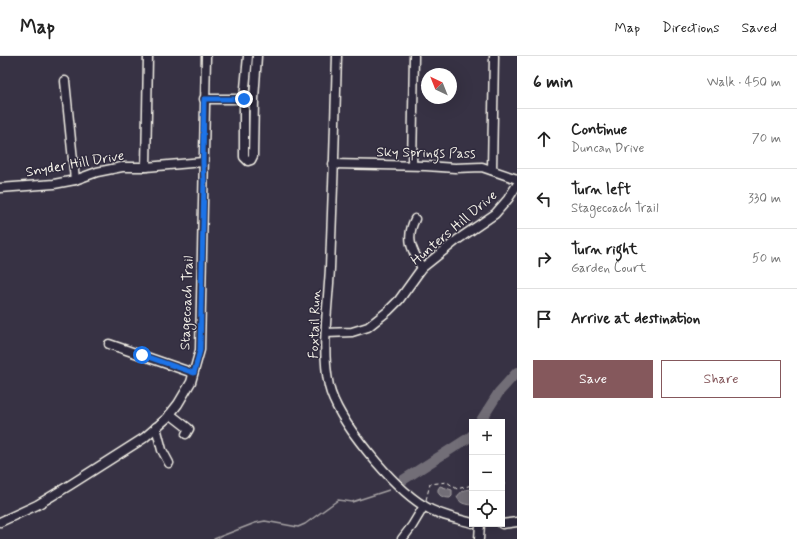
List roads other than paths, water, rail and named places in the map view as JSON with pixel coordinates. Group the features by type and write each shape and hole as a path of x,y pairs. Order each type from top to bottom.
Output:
{"street":[{"path":"146,167 148,56"},
{"name":"Stagecoach Trail","path":"0,522 37,505 138,441 170,414 178,404 191,382 200,350 206,56"},
{"path":"248,56 244,99 244,157 248,160 251,160 253,156 254,99 257,56"},
{"name":"Foxtail Run","path":"336,56 329,297 326,334 326,359 330,387 339,411 351,430 392,480 424,506 440,514 469,522"},
{"path":"412,165 414,56"},
{"path":"492,170 494,56"},
{"path":"65,81 75,180"},
{"path":"204,99 254,99"},
{"name":"Snyder Hill Drive","path":"0,188 32,186 75,180 97,172 122,167 146,167 203,162"},
{"name":"Sky Springs Pass","path":"333,164 412,165 455,168 482,167 517,179"},
{"name":"Hunters Hill Drive","path":"326,334 352,332 368,326 388,311 399,300 422,268 457,240 495,214 508,199 517,185"},
{"path":"415,219 410,229 410,242 413,252 422,268"},
{"path":"109,344 194,373"},
{"path":"170,414 189,429 186,434"},
{"path":"156,427 162,450 168,463"},
{"path":"402,539 424,506"},
{"path":"505,524 517,522"},
{"path":"479,539 480,527"}],"waterway":[{"path":"482,419 499,392 517,372"},
{"path":"403,480 469,438"},
{"path":"214,539 255,523 265,521 298,527 305,524 338,500 352,502 389,490"}]}
